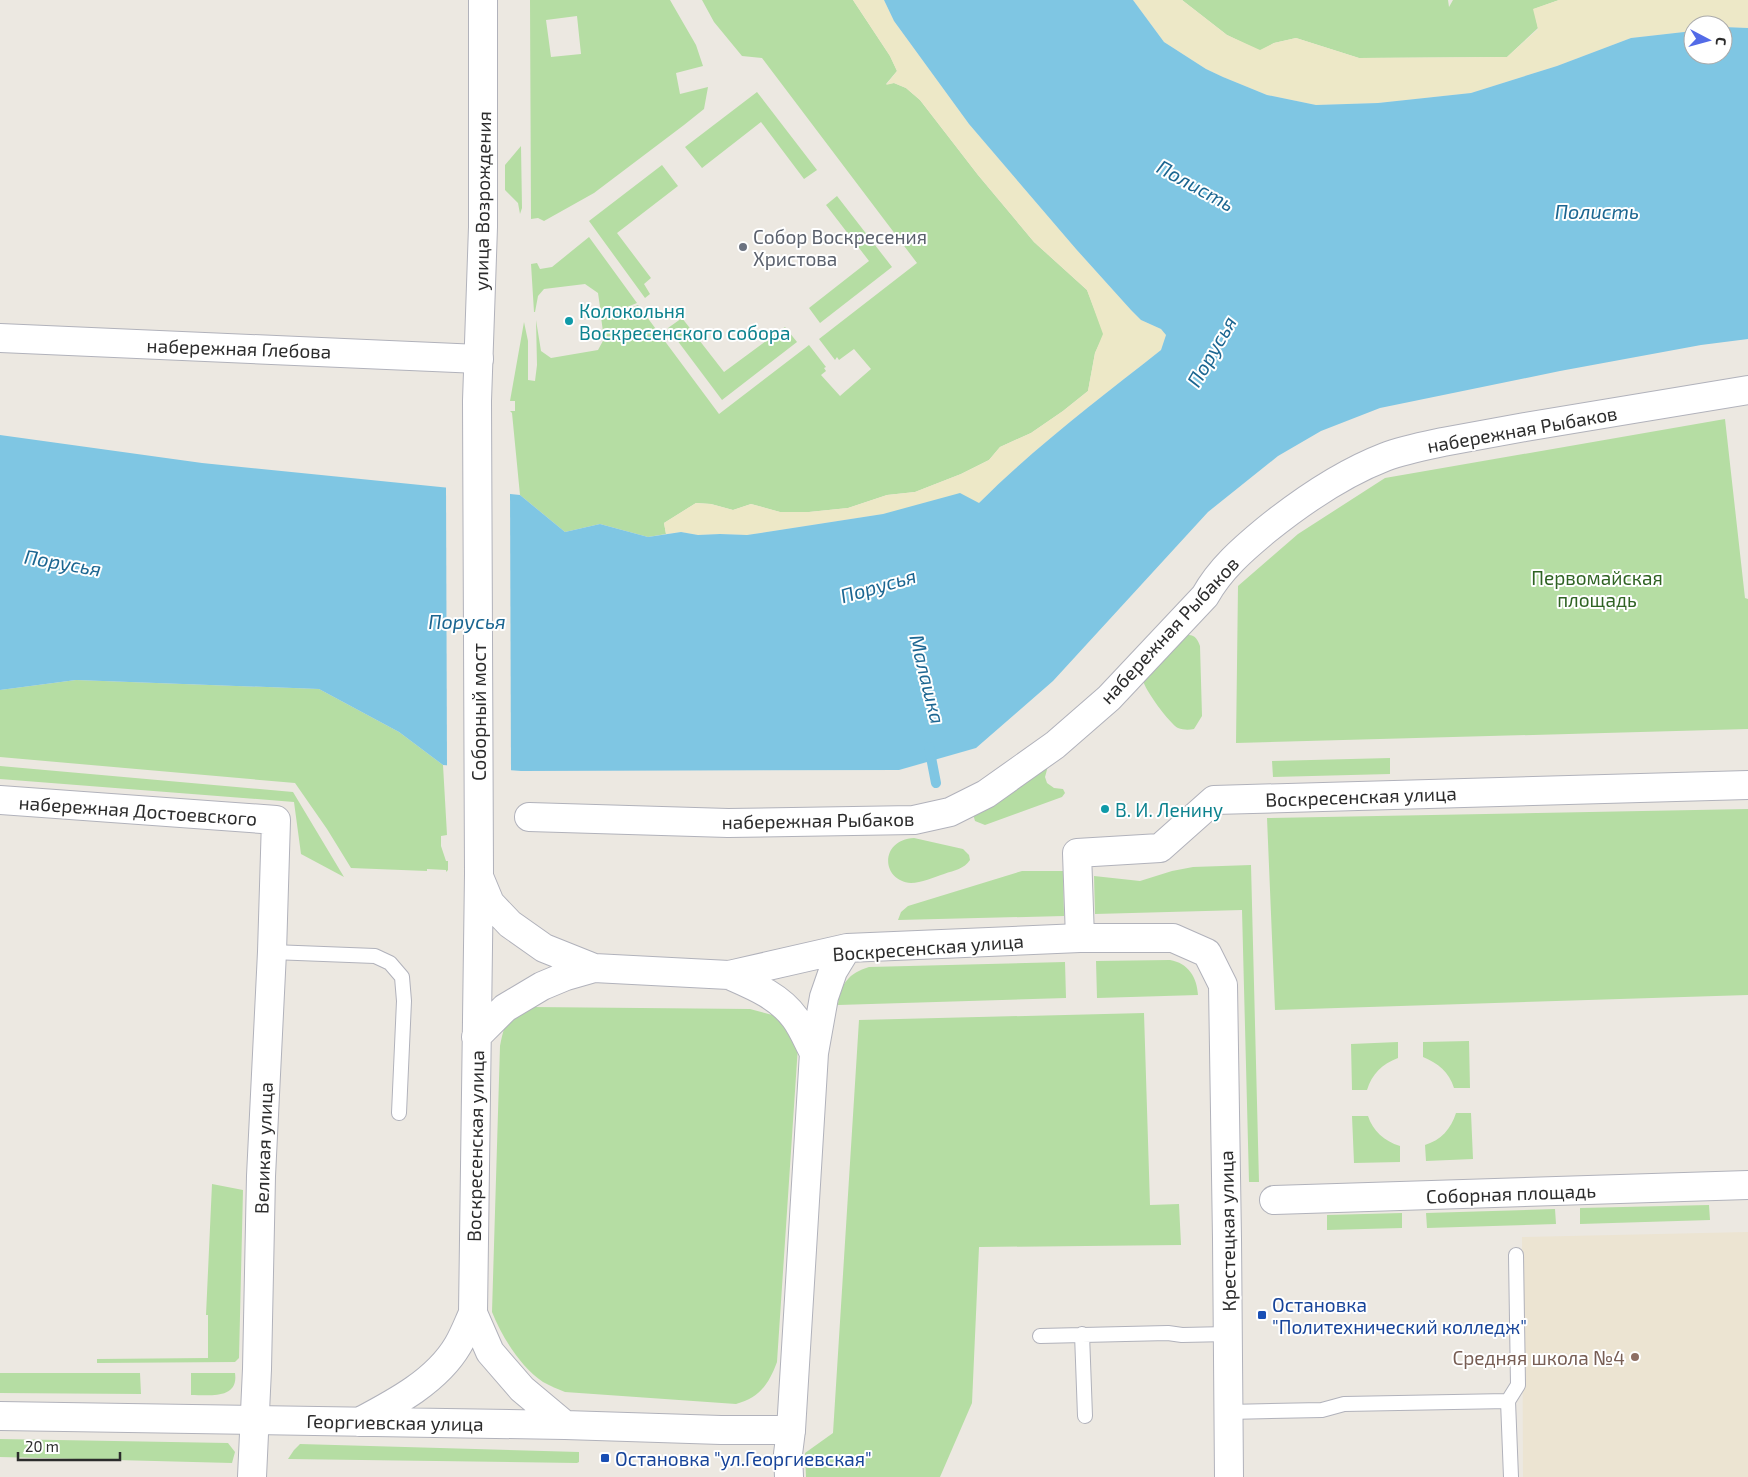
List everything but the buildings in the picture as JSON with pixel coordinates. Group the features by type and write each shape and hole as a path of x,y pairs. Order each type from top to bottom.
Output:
{"street":[{"name":"улица Возрождения","path":"477,401 484,227 483,0"},
{"name":"набережная Глебова","path":"0,338 479,359"},
{"name":"набережная Рыбаков","path":"529,817 728,823 914,820 950,812 986,794 1054,745 1109,698 1205,596 1222,570 1246,546 1318,491 1355,471 1386,457 1426,446 1497,432 1748,390"},
{"name":"Соборный мост","path":"476,1036 479,874 477,401"},
{"name":"Воскресенская улица","path":"1080,938 1077,853 1160,848 1214,800 1748,785"},
{"name":"набережная Достоевского","path":"0,800 276,820"},
{"name":"Великая улица","path":"252,1477 261,1176 272,952 276,820"},
{"path":"479,874 490,903 510,924 544,948 594,968"},
{"name":"Воскресенская улица","path":"473,1313 476,1036 505,1008 542,986 566,976 594,968 729,975 846,948 1080,938 1173,938 1207,954 1223,985"},
{"path":"789,1477 788,1454 814,1053 824,997 833,971 846,948"},
{"path":"729,975 766,991 779,1002 795,1018 814,1053"},
{"name":"Крестецкая улица","path":"1223,985 1229,1477"},
{"name":"Соборная площадь","path":"1274,1200 1748,1185"},
{"path":"359,1422 394,1404 438,1370 458,1345 473,1313"},
{"path":"473,1313 490,1352 522,1389 565,1425"},
{"name":"Георгиевская улица","path":"0,1416 791,1430"}],"lane":[{"path":"272,952 375,956 390,963 402,978 404,1001 400,1113"},
{"path":"1511,1477 1508,1400 1518,1386 1516,1255"},
{"path":"1040,1336 1168,1333 1182,1335 1228,1334"},
{"path":"1082,1334 1084,1416"},
{"path":"1228,1412 1322,1410 1344,1404 1508,1400"}],"shaded area":[{"name":"Средняя школа №4","path":"1748,1232 1748,1477 1523,1477 1522,1237"}],"green space":[{"path":"530,0 670,0 696,45 703,66 676,73 680,94 708,87 704,109 594,193 544,221 538,218 531,219","holes":["577,16 581,54 551,57 546,20"]},
{"path":"702,0 853,0 890,56 897,71 886,84 894,83 906,88 920,100 978,175 1034,242 1087,290 1104,334 1095,353 1088,391 1031,433 1000,447 989,460 961,474 915,492 887,495 848,508 809,512 780,512 751,504 733,510 711,504 696,503 664,523 666,534 648,537 600,524 565,532 520,495 512,413 510,411 515,411 515,401 510,401 524,322 528,341 528,380 535,381 537,365 536,320 541,351 551,358 598,350 604,339 601,317 638,305 719,414 809,345 826,367 824,368 826,371 821,375 840,396 871,369 854,349 839,360 837,357 835,360 819,339 917,263 762,58 742,56 714,22"},
{"path":"1182,0 1448,0 1449,7 1453,0 1559,0 1534,9 1538,28 1507,57 1359,58 1296,38 1274,43 1260,51 1227,35"},
{"path":"757,92 817,170 804,179 761,122 702,168 685,147"},
{"path":"521,146 522,208 520,214 518,203 505,190 505,165"},
{"path":"662,165 678,186 617,233 651,278 644,284 650,294 645,298 589,221"},
{"path":"837,196 892,267 820,323 809,308 869,261 826,205"},
{"path":"589,237 637,303 617,311 601,314 598,293 585,284 544,289 538,296 534,312 531,264 537,263 540,269 552,267"},
{"path":"682,318 724,372 785,327 797,342 722,400 668,328"},
{"name":"Первомайская площадь","path":"1725,419 1745,598 1748,599 1748,729 1236,743 1238,586 1298,534 1385,478"},
{"path":"1187,635 1194,636 1200,646 1202,716 1194,729 1188,730 1178,728 1169,720 1152,698 1143,680"},
{"path":"76,680 319,689 399,732 443,765 447,835 441,836 441,846 446,861 448,861 448,870 446,872 446,870 427,869 427,871 351,868 295,783 0,757 0,690"},
{"path":"1390,758 1390,774 1273,777 1272,761"},
{"path":"0,766 293,792 344,877 301,854 294,802 0,779"},
{"path":"1048,766 1045,777 1047,783 1054,788 1063,789 1065,793 1062,797 985,825 975,821 973,814"},
{"path":"1748,809 1748,995 1275,1010 1267,818"},
{"path":"914,838 963,849 969,855 970,860 959,869 923,881 911,883 901,881 890,868 888,860 890,853 903,840"},
{"path":"1251,865 1259,1182 1249,1182 1242,910 1095,914 1094,876 1140,881 1193,867"},
{"path":"1022,871 1063,871 1064,916 898,920 901,912 908,906"},
{"path":"1170,960 1187,968 1196,982 1198,995 1097,998 1096,961"},
{"path":"1065,962 1066,998 838,1005 843,985 847,980 862,969 869,967"},
{"path":"531,1007 750,1009 780,1017 798,1046 777,1362 767,1383 751,1398 736,1404 565,1392 543,1382 527,1368 501,1331 492,1312 500,1046 506,1025 512,1017"},
{"path":"1144,1013 1150,1205 1179,1204 1181,1245 979,1247 972,1403 940,1477 806,1477 805,1453 833,1433 859,1020"},
{"path":"1469,1041 1470,1088 1454,1088 1449,1077 1442,1069 1423,1057 1423,1042"},
{"path":"1398,1042 1398,1058 1378,1070 1367,1090 1352,1090 1351,1044"},
{"path":"1456,1113 1471,1113 1473,1159 1426,1161 1425,1145 1445,1133"},
{"path":"1352,1116 1368,1116 1380,1135 1400,1146 1400,1162 1354,1163"},
{"path":"212,1184 243,1190 239,1358 235,1362 97,1363 97,1359 208,1358 208,1315 206,1315"},
{"path":"1709,1205 1710,1220 1580,1224 1580,1208"},
{"path":"1555,1209 1556,1224 1427,1228 1426,1213"},
{"path":"1402,1213 1402,1228 1327,1230 1327,1215"},
{"path":"0,1373 140,1373 141,1394 0,1393"},
{"path":"191,1373 235,1373 235,1382 232,1388 221,1394 191,1395"},
{"path":"0,1439 228,1443 235,1452 232,1463 0,1457"},
{"path":"300,1444 579,1452 579,1462 288,1459"}],"sand":[{"path":"853,0 884,0 894,21 969,124 1131,310 1141,320 1161,329 1166,335 1161,350 1045,443 979,503 914,507 883,514 747,535 698,535 681,532 666,534 664,523 696,503 711,504 733,510 751,504 780,512 809,512 848,508 887,495 915,492 961,474 989,460 1000,447 1031,433 1088,391 1095,353 1103,334 1087,290 1034,242 978,175 920,100 906,88 894,83 886,85 897,71 890,56"},
{"path":"1133,0 1182,0 1227,35 1260,50 1274,43 1296,38 1359,58 1507,57 1538,29 1533,9 1559,0 1748,0 1748,28 1733,27 1733,15 1683,15 1683,32 1631,38 1557,66 1471,93 1378,103 1316,105 1267,95 1206,69 1164,42"}],"water":[{"path":"884,0 1133,0 1164,42 1206,69 1267,95 1316,105 1378,103 1471,93 1557,66 1631,38 1683,32 1683,65 1733,65 1733,27 1748,28 1748,339 1701,345 1560,371 1380,408 1321,431 1278,456 1208,512 1053,681 976,748 899,770 521,771 443,765 399,732 319,689 76,680 0,690 0,435 202,463 520,495 565,532 600,524 648,537 681,532 698,535 747,535 883,514 960,493 979,503 1045,443 1161,350 1166,335 1161,329 1141,320 1076,249 969,124 894,21"}],"pier":[{"path":"446,485 510,491 511,773 447,768"}],"waterway":[{"name":"Малашка","path":"929,747 936,783"}],"place":[{"name":"Собор Воскресения Христова","path":"743,247"},
{"name":"Колокольня Воскресенского собора","path":"569,321"},
{"name":"В. И. Ленину","path":"1105,809"},
{"name":"Остановка \"Политехнический колледж\"","path":"1262,1315"},
{"name":"Средняя школа №4","path":"1635,1357"},
{"name":"Остановка \"ул.Георгиевская\"","path":"605,1458"}],"water label":[{"name":"Полисть","path":"1196,185"},
{"name":"Полисть","path":"1597,211"},
{"name":"Порусья","path":"1211,351"},
{"name":"Порусья","path":"63,562"},
{"name":"Порусья","path":"878,585"},
{"name":"Порусья","path":"467,621"}]}
